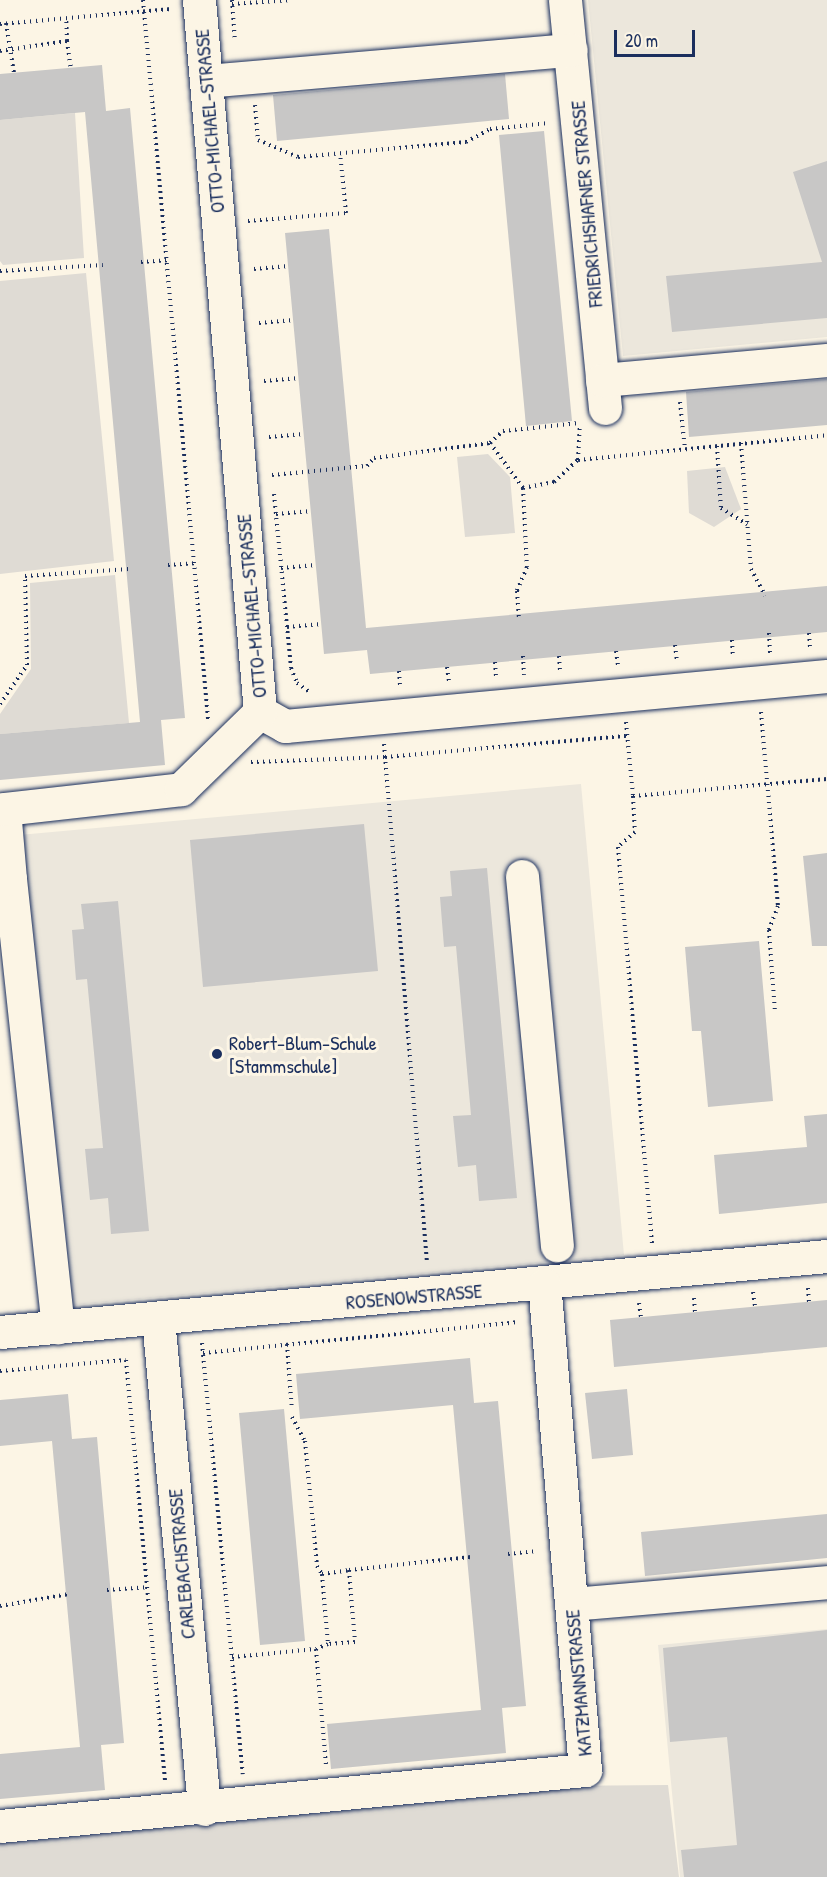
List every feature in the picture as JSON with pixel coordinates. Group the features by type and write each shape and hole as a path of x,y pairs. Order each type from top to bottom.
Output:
{"street":[{"name":"FRIEDRICHSHAFNER STRASSE","path":"565,0 578,119 596,404"},
{"name":"OTTO-MICHAEL-STRASSE","path":"199,3 232,79 218,224 260,712 285,726 623,695 764,673 827,676"},
{"path":"232,79 571,50"},
{"path":"596,404 678,373 827,360"},
{"path":"58,1327 5,879 4,808 181,789 260,712"},
{"path":"522,876 557,1245"},
{"name":"ROSENOWSTRASSE","path":"0,1332 544,1285 827,1256"},
{"name":"KATZMANNSTRASSE","path":"0,1826 204,1809 585,1770 544,1285"},
{"name":"CARLEBACHSTRASSE","path":"158,1319 204,1809"},
{"path":"572,1605 827,1582"}],"path":[{"path":"142,0 212,759 226,763 385,757 627,736"},
{"path":"0,24 144,11 199,3 291,0"},
{"path":"232,2 232,79 258,140 298,157 466,142 490,129 578,119"},
{"path":"66,18 71,68"},
{"path":"6,23 14,73"},
{"path":"0,51 67,41"},
{"path":"218,224 346,213 340,153"},
{"path":"249,209 251,230"},
{"path":"254,259 255,280"},
{"path":"141,262 166,260"},
{"path":"0,270 103,265"},
{"path":"254,269 288,266"},
{"path":"258,312 260,334"},
{"path":"259,323 293,320"},
{"path":"263,369 265,392"},
{"path":"678,373 685,449"},
{"path":"264,381 298,378"},
{"path":"272,475 367,466 374,458 490,443 503,431 596,404"},
{"path":"268,426 270,446"},
{"path":"269,437 303,434"},
{"path":"523,488 554,482 578,460 827,435"},
{"path":"490,443 523,488 527,567 517,591 519,617"},
{"path":"741,443 751,570 765,595"},
{"path":"717,446 721,508 748,524"},
{"path":"271,465 291,668 297,683 320,696"},
{"path":"276,514 311,511"},
{"path":"168,565 194,563"},
{"path":"281,568 315,565"},
{"path":"0,704 27,665 25,576 129,569"},
{"path":"286,627 321,624"},
{"path":"769,633 764,673 767,784 778,906 769,930 775,1011"},
{"path":"523,656 525,685"},
{"path":"623,695 635,832 618,847 655,1274"},
{"path":"382,717 430,1294"},
{"path":"633,796 827,779"},
{"path":"198,1315 245,1805"},
{"path":"203,1353 547,1319"},
{"path":"287,1344 292,1410"},
{"path":"0,1371 126,1360 168,1812"},
{"path":"292,1418 305,1440 318,1566 322,1574 328,1644"},
{"path":"322,1574 471,1557"},
{"path":"232,1657 316,1649 328,1644 355,1642 349,1570"},
{"path":"107,1590 147,1587"},
{"path":"0,1606 69,1594"},
{"path":"316,1649 328,1796"}],"shaded area":[{"path":"588,0 827,0 827,337 623,356"},
{"path":"75,113 84,258 3,265 0,261 0,120"},
{"path":"86,273 114,561 0,574 0,281"},
{"path":"488,454 510,477 515,533 465,537 457,457"},
{"path":"725,467 741,509 714,527 689,513 687,471"},
{"path":"115,575 129,723 0,734 0,714 31,669 30,583"},
{"name":"Robert-Blum-Schule [Stammschule]","path":"581,784 624,1255 62,1306 19,835"},
{"path":"827,1629 827,1877 680,1877 658,1645"},
{"path":"668,1785 679,1877 0,1877 0,1834 552,1786"}],"building":[{"path":"102,65 106,111 130,108 185,718 161,720 165,765 0,780 0,734 140,722 85,112 0,120 0,74"},
{"path":"505,74 509,119 277,141 273,95"},
{"path":"544,131 572,421 526,426 499,135"},
{"path":"827,161 827,318 672,332 666,276 822,262 793,172"},
{"path":"329,229 366,628 827,586 827,632 370,674 367,650 324,654 285,233"},
{"path":"827,379 827,425 689,437 686,392"},
{"path":"364,824 378,971 203,987 190,840"},
{"path":"827,853 827,946 812,946 803,856"},
{"path":"487,868 517,1198 479,1201 476,1165 458,1167 453,1116 471,1115 456,946 444,947 440,897 452,896 450,871"},
{"path":"118,901 149,1231 111,1234 108,1198 90,1200 85,1149 103,1148 87,979 76,980 72,930 84,929 81,904"},
{"path":"759,941 773,1101 708,1107 701,1031 692,1031 685,947"},
{"path":"827,1114 827,1203 719,1214 714,1155 807,1147 804,1116"},
{"path":"827,1300 827,1347 614,1367 610,1320"},
{"path":"470,1358 474,1403 498,1401 526,1706 502,1708 506,1753 331,1769 327,1724 481,1710 453,1405 300,1419 296,1374"},
{"path":"627,1389 633,1455 592,1459 585,1393"},
{"path":"68,1394 72,1439 97,1437 124,1743 101,1745 105,1790 0,1799 0,1754 80,1747 52,1441 0,1446 0,1400"},
{"path":"284,1409 305,1641 260,1645 239,1413"},
{"path":"827,1514 827,1558 645,1576 641,1532"},
{"path":"827,1630 827,1877 684,1877 681,1850 737,1845 729,1757 727,1737 670,1742 663,1648"}],"place":[{"name":"Robert-Blum-Schule [Stammschule]","path":"217,1054"}]}
